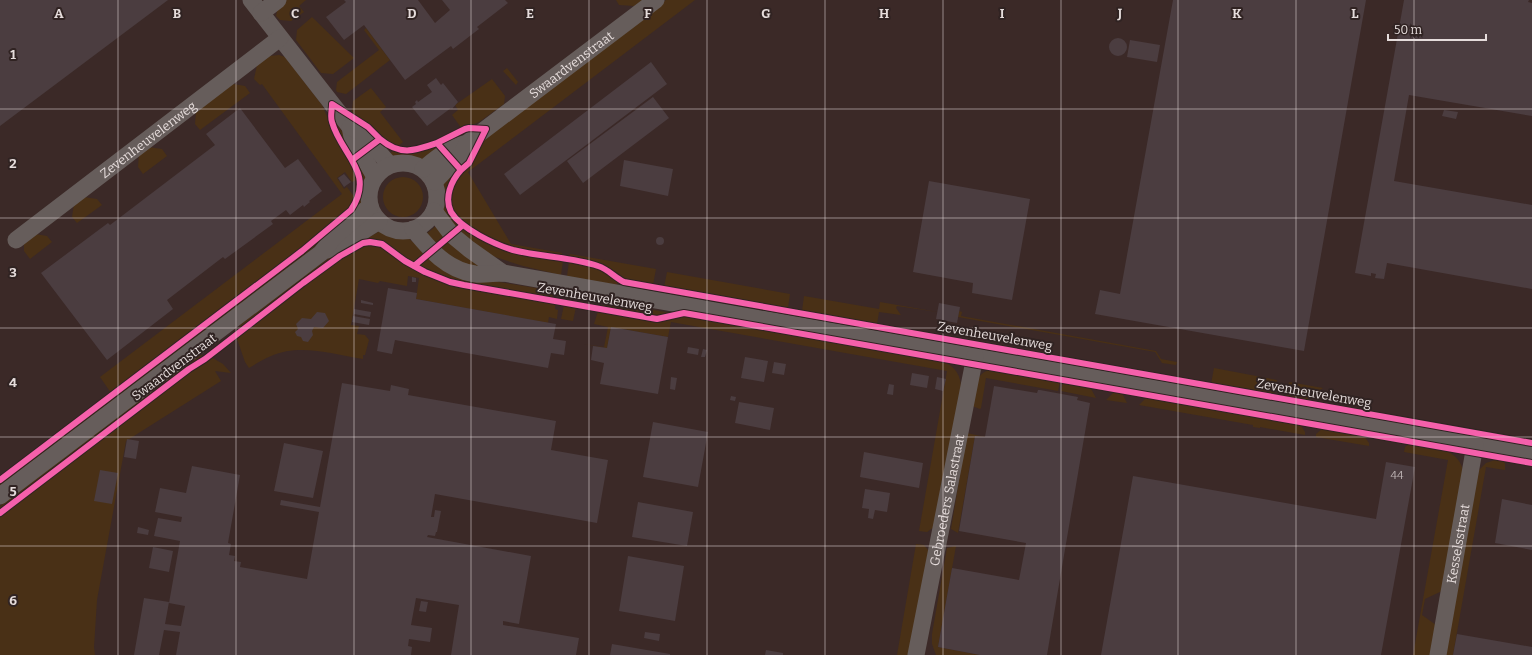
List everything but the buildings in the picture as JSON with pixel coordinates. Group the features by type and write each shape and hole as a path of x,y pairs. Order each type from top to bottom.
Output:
{"street":[{"path":"278,0 256,6 350,127 352,137 376,177"},
{"name":"Swaardvenstraat","path":"423,169 454,146 467,143 656,0"},
{"name":"Zevenheuvelenweg","path":"16,240 280,38"},
{"path":"350,127 361,132 390,165"},
{"name":"Swaardvenstraat","path":"434,182 462,153 467,143"},
{"path":"402,163 413,164 423,169 434,182 437,192 437,202 434,211 425,222 413,230 395,230 387,227 379,221 370,206 369,191 376,177 390,165 402,163"},
{"name":"Swaardvenstraat","path":"0,496 321,253 335,236 370,206"},
{"name":"Zevenheuvelenweg","path":"434,211 452,235 469,250 503,273"},
{"name":"Swaardvenstraat","path":"321,253 341,245 379,221"},
{"name":"Zevenheuvelenweg","path":"413,230 431,252 446,263 456,269 476,274 503,273 1532,455"},
{"name":"Gebroeders Salastraat","path":"916,655 975,356"},
{"name":"Kesselsstraat","path":"1438,655 1475,445"}],"shaded area":[{"path":"0,0 1532,0 1532,655 0,655"},
{"path":"286,0 306,0 299,6 304,12 291,21 280,20 276,16 278,7"},
{"path":"616,0 643,0 634,6 619,5"},
{"path":"666,0 695,0 468,172 511,244 562,253 561,257 511,248 496,242 469,226 456,215 451,206 451,192 457,178 469,165 484,140 508,119"},
{"path":"312,17 354,58 333,74 321,73 296,40 297,30"},
{"path":"366,28 390,60 346,94 337,92 337,82 379,50 364,30"},
{"path":"279,55 285,57 322,105 338,142 354,167 358,179 352,182 345,172 337,178 344,189 347,187 355,198 341,217 329,228 111,393 100,377 342,194 262,84 260,85 254,79 257,65 270,56"},
{"path":"507,68 518,82 516,85 503,71"},
{"path":"492,79 505,96 504,104 479,122 462,129 452,115 458,110 455,105"},
{"path":"233,84 245,86 250,93 200,130 195,124 196,111"},
{"path":"371,88 386,107 380,112 403,142 396,148 385,142 372,128 352,112 353,101"},
{"path":"333,122 335,122 349,141 354,156 350,154"},
{"path":"434,146 439,148 422,159 398,157 389,154 393,151 419,151"},
{"path":"148,147 162,149 167,156 143,174 138,167 139,154"},
{"path":"356,161 367,175 363,203 351,212 359,200 361,187 360,174"},
{"path":"457,170 450,182 446,201 448,210 458,222 459,227 457,229 442,211 443,183"},
{"path":"403,177 411,179 417,183 421,189 423,197 421,205 417,211 411,215 403,217 395,215 389,211 385,205 383,197 385,189 389,183 395,179"},
{"path":"84,197 97,199 102,205 77,223 72,217 74,204"},
{"path":"341,222 300,260 0,487 0,483 304,253"},
{"path":"436,226 446,238 435,246 425,235"},
{"path":"464,228 488,243 509,251 563,261 561,275 523,266 486,254 457,233"},
{"path":"380,231 408,238 426,253 416,261 411,262 383,243 376,240 364,240"},
{"path":"35,234 47,236 52,242 30,259 24,251 24,241"},
{"path":"451,239 479,263 477,269 436,250"},
{"path":"369,244 375,244 382,247 410,266 447,283 555,303 555,309 558,310 557,319 549,317 548,323 416,299 419,278 408,276 407,286 380,281 378,283 359,279 351,325 359,326 357,334 365,335 369,340 365,355 363,355 363,359 328,352 293,350 271,356 249,368 245,362 237,339 239,336 328,266 356,249"},
{"path":"344,251 258,314 240,330 239,329 240,325 302,277 338,252"},
{"path":"570,254 656,269 653,285 623,279 598,263 569,258"},
{"path":"429,256 487,280 554,291 552,299 464,283 440,276 418,266"},
{"path":"569,262 597,268 618,281 617,285 567,276"},
{"path":"667,272 790,294 788,308 664,287"},
{"path":"804,296 879,309 880,302 938,312 897,306 896,308 901,315 879,312 877,324 802,311"},
{"path":"607,302 672,314 659,317 600,308"},
{"path":"564,305 576,307 573,321 561,319"},
{"path":"598,311 656,321 679,316 687,316 947,363 957,372 961,386 937,525 927,532 919,531 947,371 671,322 668,337 611,327 607,348 584,344 604,347 608,327 594,324"},
{"path":"959,311 962,312 961,316 1156,351 1161,359 1177,362 1176,365 1162,363 1155,352 958,317"},
{"path":"202,355 204,357 0,510 0,506 197,356"},
{"path":"211,357 223,364 231,373 215,371 221,381 126,441 97,600 94,647 95,655 0,655 0,515 190,371"},
{"path":"1214,368 1277,380 1274,395 1211,384"},
{"path":"993,370 1060,382 1058,391 986,378 981,408 972,406 976,383 982,374"},
{"path":"1063,382 1090,387 1096,398 1061,391"},
{"path":"1289,382 1323,388 1306,400 1286,397"},
{"path":"1115,391 1122,393 1127,403 1106,400"},
{"path":"1147,397 1300,424 1305,432 1305,435 1253,427 1253,425 1139,405"},
{"path":"1323,428 1364,436 1369,443 1369,446 1316,437 1316,434"},
{"path":"967,433 985,437 975,436 958,533 951,529"},
{"path":"1409,444 1433,447 1449,452 1460,462 1463,470 1442,591 1425,599 1422,615 1436,625 1431,655 1413,655 1448,460 1404,452 1405,447"},
{"path":"1495,460 1504,461 1505,470 1486,467 1453,655 1445,655 1479,470 1486,463"},
{"path":"916,544 924,545 932,555 914,655 897,655"},
{"path":"956,546 938,647 980,655 936,655 932,644 932,634 947,548"}],"cycle path":[{"path":"0,480 302,251 351,210 358,197 360,185 354,164 336,134 331,116 332,104 368,127 380,139"},
{"path":"437,143 465,129 486,129 469,163 461,170"},
{"path":"352,160 380,139 394,148 401,150 414,150 437,143 461,170 454,179 448,195 451,212 456,218 479,236 513,250 598,266 624,282 1532,443"},
{"path":"414,266 463,225"},
{"path":"0,513 189,369 205,359 303,283 340,256 363,243 370,242 382,244 405,261 425,272 450,282 464,285 657,319 684,313 1532,463"}]}
